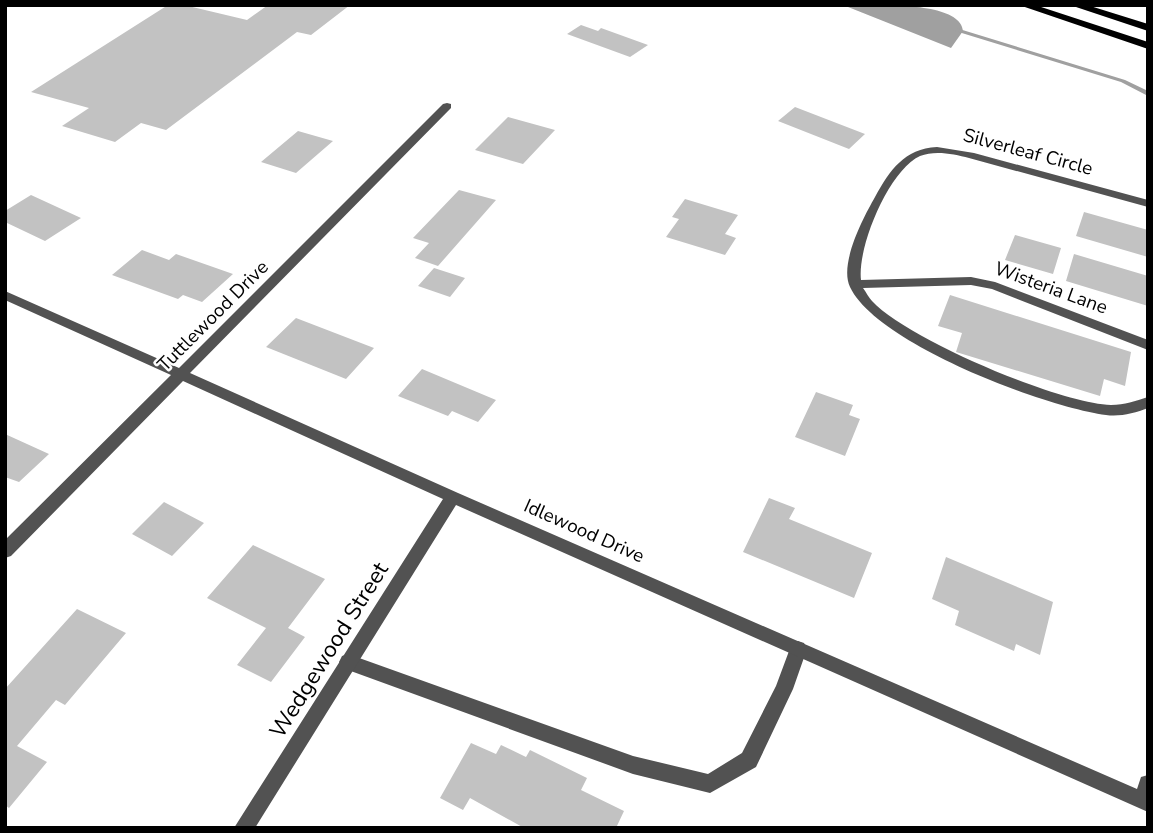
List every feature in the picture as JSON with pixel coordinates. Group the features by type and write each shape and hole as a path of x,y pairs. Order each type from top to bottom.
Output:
{"main road":[{"path":"1024,5 1148,46"},
{"path":"1075,5 1148,28"}],"street":[{"name":"Tuttlewood Drive","path":"5,551 182,376 447,106"},
{"name":"Silverleaf Circle","path":"855,284 856,257 872,212 894,175 909,157 925,151 966,155 1148,204"},
{"name":"Wisteria Lane","path":"855,284 971,281 995,286 1148,345"},
{"path":"855,284 864,303 877,314 951,357 1000,379 1107,410 1137,407 1148,402"},
{"name":"Idlewood Drive","path":"5,295 797,649 1146,796"},
{"name":"Wedgewood Street","path":"244,828 453,497"},
{"path":"348,662 633,765 710,784 749,760 783,689 797,649"}],"shaded area":[{"path":"843,5 892,5 931,9 958,21 963,31 951,48"}],"building":[{"path":"168,5 184,5 247,20 268,5 350,5 311,35 297,32 166,130 141,123 115,142 62,126 89,108 31,92"},
{"path":"581,25 598,31 601,28 648,45 630,57 567,34"},
{"path":"795,107 865,134 849,149 778,121"},
{"path":"508,117 555,130 523,164 475,150"},
{"path":"298,131 333,141 296,173 261,162"},
{"path":"459,190 496,200 438,266 415,258 429,243 413,238"},
{"path":"31,195 81,218 45,241 5,222 5,211"},
{"path":"685,199 738,215 725,234 736,238 725,255 666,237 679,219 672,217"},
{"path":"1084,212 1148,230 1148,257 1076,236"},
{"path":"1015,235 1061,248 1053,274 1005,260"},
{"path":"142,250 169,260 176,254 233,274 202,302 183,295 178,299 112,275"},
{"path":"1074,254 1148,276 1148,306 1066,281"},
{"path":"434,268 465,278 450,297 418,286"},
{"path":"950,295 1131,352 1125,386 1104,379 1100,396 956,352 962,333 938,326"},
{"path":"296,318 374,348 346,379 266,347"},
{"path":"422,369 496,400 478,422 452,411 448,416 398,396"},
{"path":"816,392 853,405 849,415 860,419 845,456 795,437"},
{"path":"5,434 49,454 19,482 5,477"},
{"path":"769,498 795,508 789,519 872,553 854,598 743,552"},
{"path":"164,502 204,523 172,556 132,534"},
{"path":"253,545 325,579 288,628 305,637 271,682 237,665 266,628 207,598"},
{"path":"946,557 1053,602 1040,655 1016,644 1014,651 955,625 959,611 932,599"},
{"path":"77,609 126,633 65,705 56,700 17,746 47,762 9,808 5,805 5,689"},
{"path":"471,743 496,754 501,745 526,757 530,750 587,778 581,790 624,811 616,828 524,828 470,798 463,810 440,798"}],"waterway":[{"path":"954,29 1123,81 1148,94"}]}
